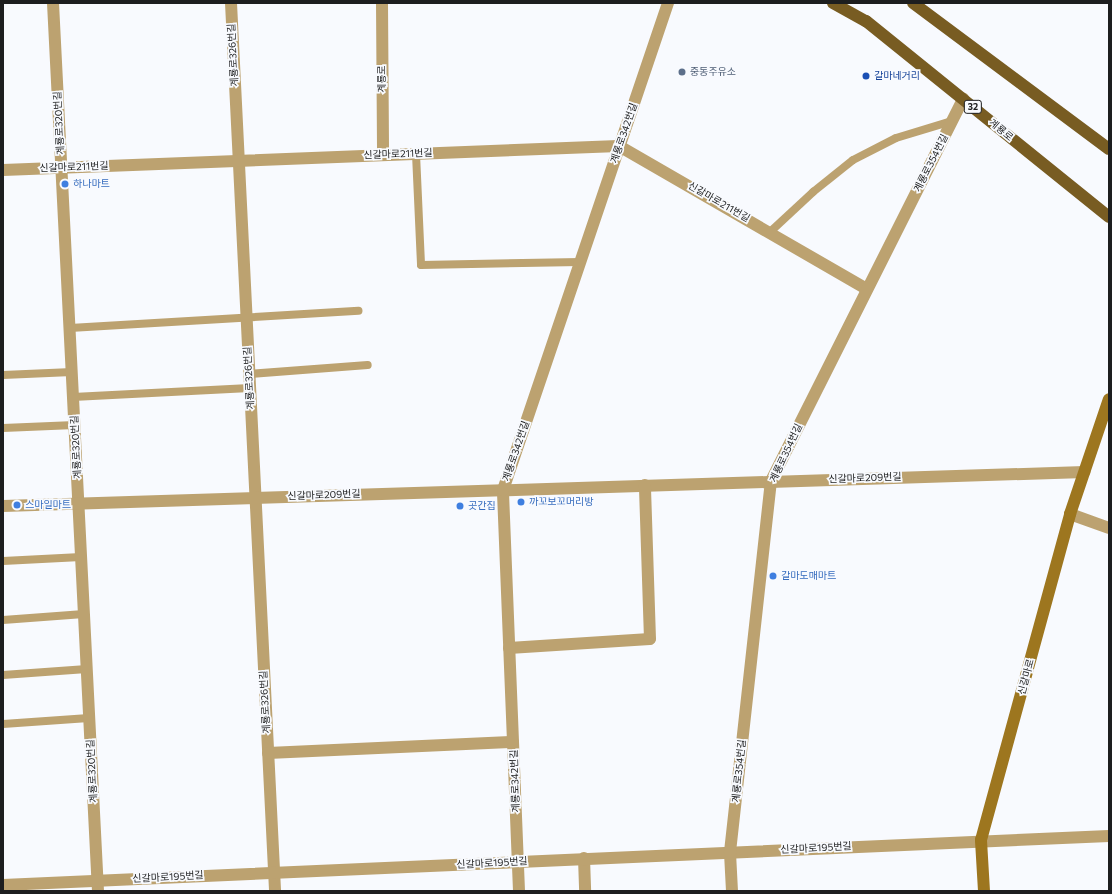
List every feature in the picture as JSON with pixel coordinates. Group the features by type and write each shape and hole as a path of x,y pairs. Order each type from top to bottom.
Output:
{"main road":[{"name":"계룡로","path":"833,3 866,21 1109,217"},
{"path":"913,3 1109,149"}],"street":[{"name":"계룡로320번길","path":"53,3 98,886"},
{"name":"계룡로326번길","path":"231,3 275,891"},
{"name":"계룡로","path":"382,3 383,155"},
{"name":"계룡로342번길","path":"519,891 503,490 668,3"},
{"name":"계룡로354번길","path":"732,891 730,852 771,481 963,99"},
{"name":"신갈마로211번길","path":"3,170 620,146 867,289"},
{"name":"신갈마로","path":"984,891 981,840 1070,514 1109,399"},
{"name":"신갈마로209번길","path":"3,506 1084,472"},
{"path":"509,648 650,640 645,485"},
{"path":"1070,514 1109,528"},
{"path":"268,753 513,742"},
{"path":"981,840 1109,836"},
{"name":"신갈마로195번길","path":"3,885 98,886 274,872 981,840"},
{"path":"584,858 585,891"}],"lane":[{"path":"770,232 853,160 896,138 952,121"},
{"path":"416,154 421,265 580,262"},
{"path":"70,328 246,320 359,311"},
{"path":"249,374 368,365"},
{"path":"3,375 72,372"},
{"path":"73,397 250,388"},
{"path":"3,428 75,425"},
{"path":"3,561 81,557"},
{"path":"3,620 84,614"},
{"path":"3,674 87,669"},
{"path":"3,724 89,718"}],"place":[{"name":"중동주유소","path":"682,72"},
{"name":"갈마네거리","path":"866,76"},
{"name":"하나마트","path":"65,184"},
{"name":"까꼬보꼬머리방","path":"521,502"},
{"name":"스마일마트","path":"17,505"},
{"name":"곳간집","path":"460,506"},
{"name":"갈마도매마트","path":"773,576"}]}
